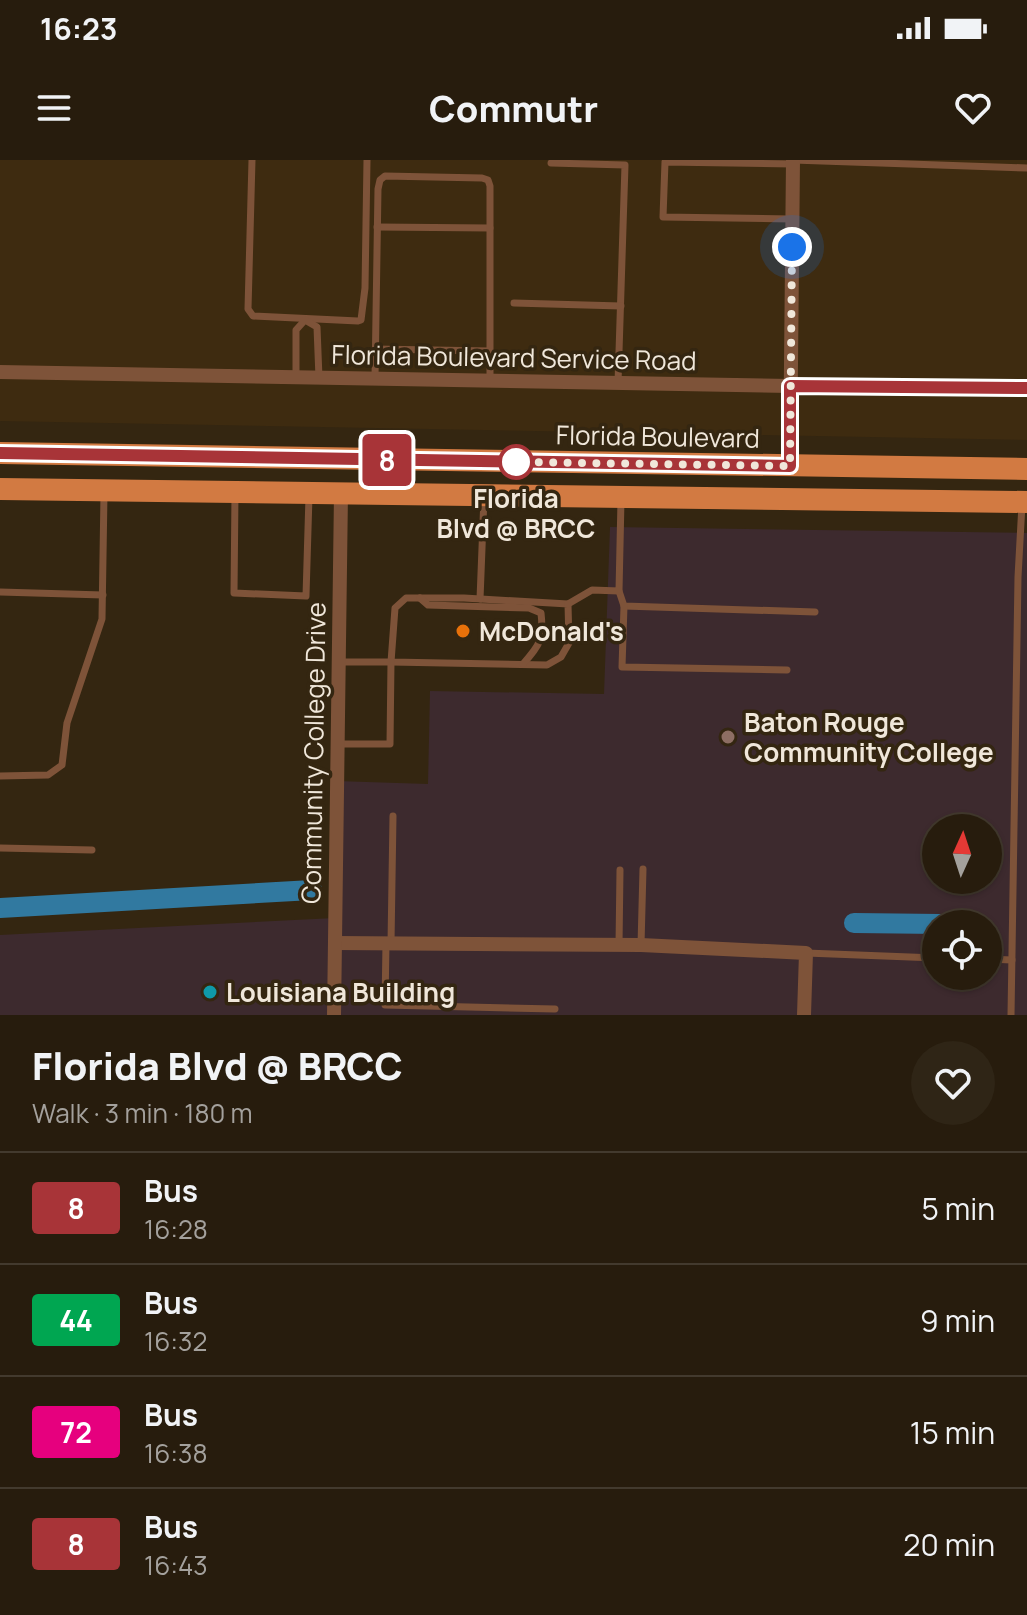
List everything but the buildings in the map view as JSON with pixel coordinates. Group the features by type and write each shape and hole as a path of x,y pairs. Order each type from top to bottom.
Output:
{"main road":[{"name":"Florida Boulevard","path":"0,453 1027,469"},
{"path":"484,461 484,494"},
{"path":"919,468 919,501"},
{"path":"0,489 1024,502"}],"street":[{"path":"790,466 793,162"},
{"name":"Florida Boulevard Service Road","path":"0,372 1027,388"},
{"name":"Community College Drive","path":"334,1015 341,493"},
{"path":"335,943 641,945 806,953 804,1015"}],"lane":[{"path":"252,160 248,309 253,316 358,321 361,320 365,288 367,160"},
{"path":"792,219 663,217 665,162 1027,168"},
{"path":"551,163 625,165 618,383"},
{"path":"375,379 378,189 380,180 385,176 488,180 490,381"},
{"path":"377,227 490,228"},
{"path":"514,303 621,306"},
{"path":"296,377 296,330 305,320"},
{"path":"305,320 317,327 319,378"},
{"path":"375,349 490,351"},
{"path":"0,776 48,775 62,765 67,723 102,619 104,489"},
{"path":"235,492 234,593 306,596 309,492"},
{"path":"480,599 484,494"},
{"path":"621,497 619,591 624,606 622,667 787,670"},
{"path":"1011,1015 1018,592 1024,502"},
{"path":"337,744 390,744 393,620 395,608 406,598 568,604 592,590 619,591"},
{"path":"0,592 103,595"},
{"path":"420,598 428,605 529,608 541,613 543,629 538,648 523,664"},
{"path":"338,662 547,665 561,657 569,643 568,604"},
{"path":"624,606 815,612"},
{"path":"393,816 385,1005 555,1009"},
{"path":"0,848 92,850"},
{"path":"641,945 643,869"},
{"path":"619,945 620,870"},
{"path":"806,953 922,957"},
{"path":"1002,960 1012,960"}],"shaded area":[{"path":"0,160 1027,160 1027,440 0,421"},
{"name":"Baton Rouge Community College","path":"610,527 1027,533 1027,1015 0,1015 0,935 335,918 336,781 428,784 430,691 604,694"}],"waterway":[{"path":"0,908 312,890"},
{"path":"854,923 922,924"}],"bus line":[{"name":"8","path":"0,453 790,466 790,386 1027,388"}],"place":[{"name":"Florida Blvd @ BRCC","path":"516,462"},
{"name":"McDonald's","path":"463,631"},
{"name":"Baton Rouge Community College","path":"728,737"},
{"name":"Louisiana Building","path":"210,992"}],"route":[{"path":"516,462 513,462 790,466 792,247"}]}
